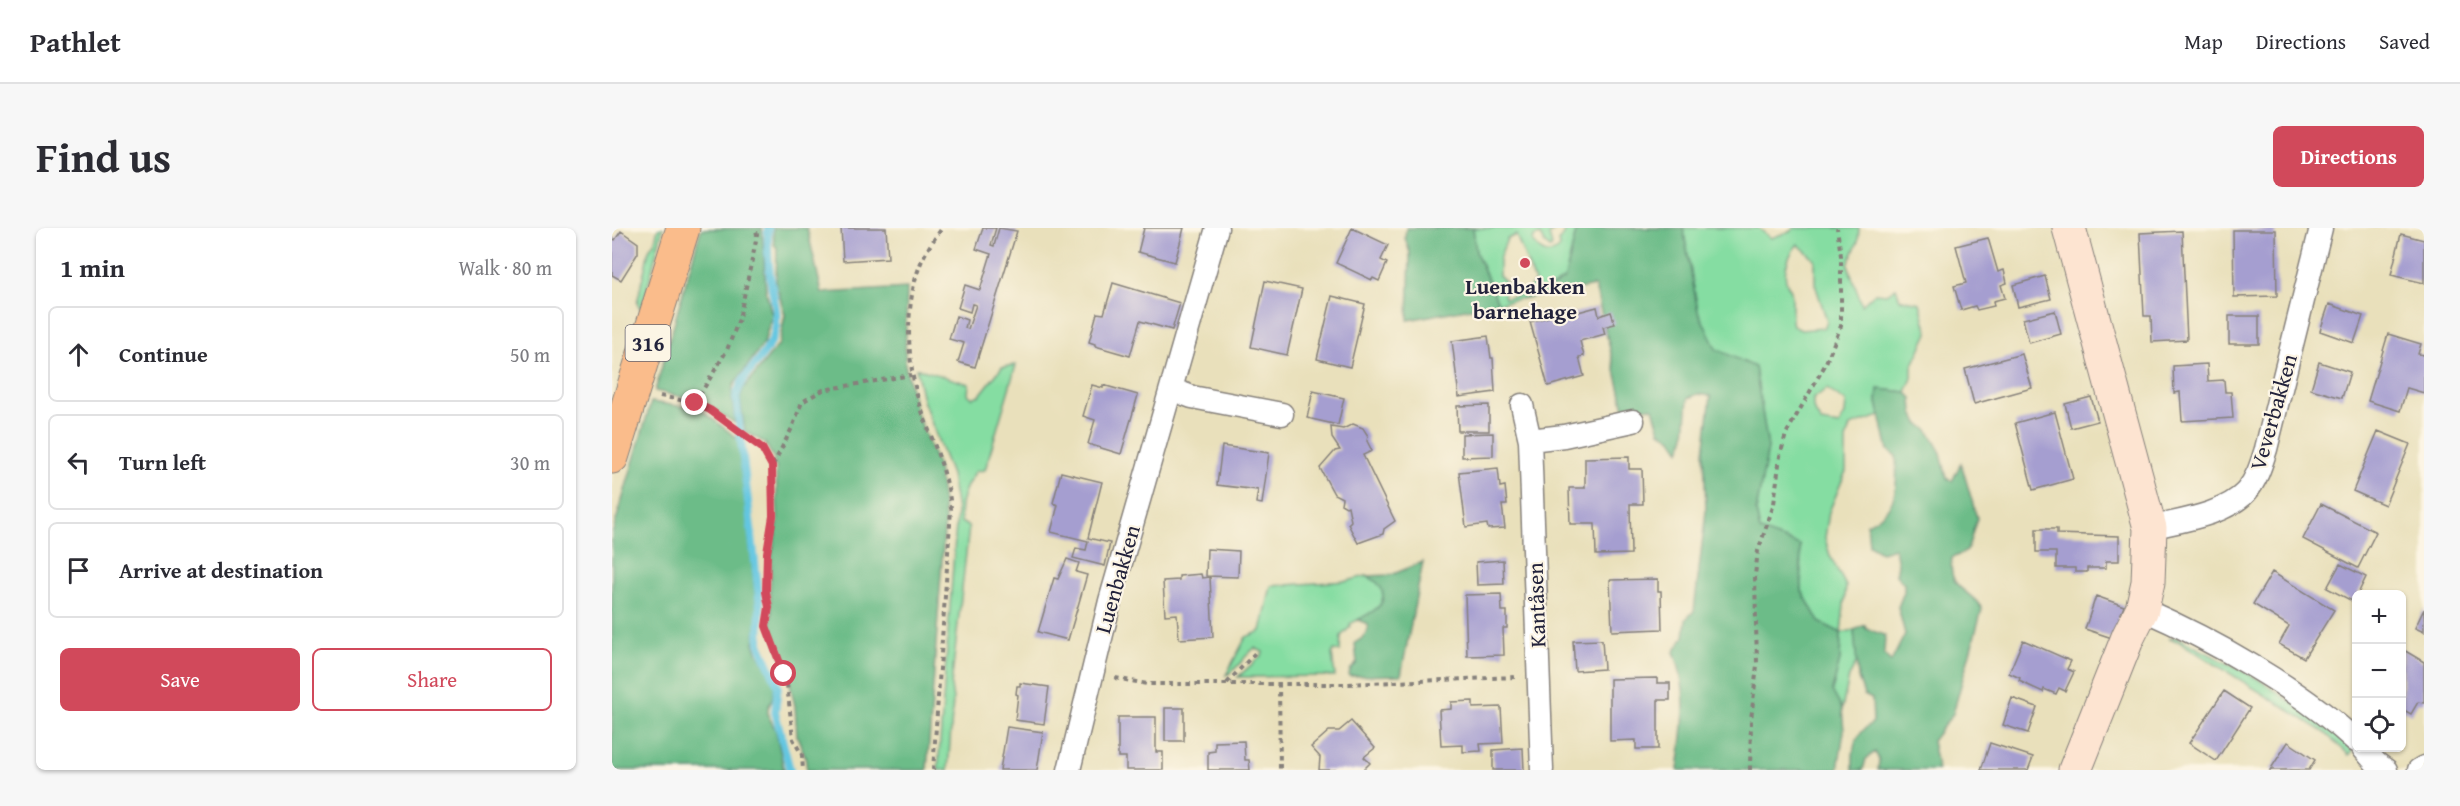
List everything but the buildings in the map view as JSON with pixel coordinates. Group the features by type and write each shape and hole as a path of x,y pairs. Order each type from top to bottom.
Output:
{"main road":[{"name":"316","path":"612,457 683,228"}],"street":[{"name":"Luenbakken","path":"1069,770 1110,601 1217,228"},
{"path":"2069,228 2150,528 2148,582 2142,609 2128,637 2074,770"},
{"name":"Veverbakken","path":"2150,528 2198,517 2230,503 2244,493 2254,481 2266,449 2321,228"},
{"path":"1171,389 1192,398 1282,414"},
{"name":"Kantåsen","path":"1522,405 1530,440 1542,770"},
{"path":"1530,440 1564,436 1633,421"},
{"path":"2142,609 2183,627 2273,680 2314,706 2352,738"},
{"path":"2367,752 2376,763 2386,770"},
{"path":"2419,770 2424,766"}],"path":[{"path":"695,403 727,350 739,319 755,246 757,234 755,228"},
{"path":"933,770 951,508 945,469 921,409 911,375 910,328 914,288 919,267 942,228"},
{"path":"1750,770 1751,720 1757,665 1755,575 1758,551 1774,504 1780,456 1786,435 1825,365 1841,326 1841,255 1837,228"},
{"path":"803,770 802,755 793,739 787,684 766,626 769,607 766,592 767,553 772,525 772,466 792,428 802,402 823,390 911,375"},
{"path":"658,396 695,403 710,410 762,448 772,466"},
{"path":"1227,684 1256,652"},
{"path":"1091,672 1147,684 1346,684 1497,677 1539,679"},
{"path":"1279,683 1280,770"}],"green space":[{"path":"658,228 663,228 640,308 637,303 649,250 655,241"},
{"path":"762,228 766,291 772,315 764,343 733,386 735,423 700,401 655,391 701,229"},
{"path":"773,228 807,228 822,293 907,288 905,364 916,411 938,467 945,518 927,770 807,770 805,756 797,736 795,706 787,671 770,627 772,553 778,523 776,468 765,443 745,431 740,398 743,389 779,344 785,315 776,284 777,248 774,244"},
{"path":"1406,228 1473,228 1476,252 1498,303 1408,320 1410,253 1405,238"},
{"name":"Luenbakken barnehage","path":"1473,228 1557,228 1549,235 1552,246 1550,248 1540,235 1534,237 1533,242 1545,253 1553,253 1560,248 1558,242 1565,233 1562,228 1577,228 1565,278 1552,287 1553,293 1498,303 1476,252","holes":["1516,235 1535,282 1523,294 1505,298 1504,294 1510,286 1499,276 1499,259 1507,239"]},
{"path":"1577,228 1683,228 1698,311 1716,349 1755,367 1768,448 1756,511 1760,531 1800,545 1802,591 1819,622 1841,633 1840,660 1832,691 1842,709 1844,731 1838,770 1678,770 1684,696 1674,652 1684,637 1686,619 1694,611 1706,511 1704,452 1711,396 1698,394 1688,398 1685,435 1680,451 1672,439 1660,431 1653,408 1624,408 1595,286 1553,293 1551,287 1565,278"},
{"path":"1683,228 1758,228 1771,238 1794,228 1859,228 1858,241 1848,265 1862,305 1875,293 1887,294 1896,288 1900,299 1920,303 1928,333 1912,367 1912,378 1906,392 1878,389 1877,402 1880,416 1850,426 1846,440 1846,471 1829,512 1825,538 1830,556 1846,586 1841,633 1819,622 1802,591 1800,545 1760,531 1756,511 1768,448 1755,368 1716,350 1698,311","holes":["1798,244 1815,260 1815,284 1827,321 1824,328 1801,330 1793,326 1792,296 1785,273 1789,257","1827,389 1846,402 1845,414 1839,425 1821,422 1813,408 1813,399"]},
{"path":"1016,365 985,470 976,471 962,501 961,522 969,527 951,686 953,700 948,770 938,770 957,511 951,475 923,400 916,368 969,384 968,394 972,398 980,395 1002,367"},
{"path":"1878,389 1906,392 1912,398 1913,413 1918,423 1928,430 1941,453 1947,479 1952,481 1961,463 1977,518 1967,551 1952,558 1951,569 1956,584 1982,609 1953,714 1932,741 1938,770 1878,770 1879,760 1875,752 1866,759 1863,770 1853,770 1853,755 1858,737 1873,722 1872,699 1864,695 1858,677 1854,630 1865,625 1866,629 1885,635 1884,654 1891,662 1905,634 1898,607 1904,592 1904,584 1896,575 1898,564 1895,548 1881,552 1869,545 1867,524 1885,512 1890,505 1897,478 1896,456 1888,450 1877,402"},
{"path":"651,402 700,409 738,439 758,617 754,643 775,685 768,715 776,731 784,770 612,770 612,534"},
{"path":"1423,562 1401,675 1349,676 1350,670 1357,663 1355,643 1368,630 1368,624 1358,620 1377,608 1383,599 1381,588 1375,580 1366,576 1391,575"},
{"path":"1366,576 1375,580 1381,588 1382,601 1374,610 1350,624 1351,626 1341,636 1340,651 1334,650 1332,654 1335,676 1238,677 1262,655 1263,652 1255,648 1226,675 1246,637 1261,631 1271,586 1347,581"},
{"path":"1854,630 1857,661 1849,677 1842,709 1832,691 1840,660 1841,633"},
{"path":"2176,637 2258,679 2317,720 2351,748 2352,752 2349,755 2324,732 2178,641 2168,639"}],"waterway":[{"path":"768,228 769,266 776,311 774,334 771,343 743,380 736,397 760,606 759,643 778,686 775,712 790,770"}],"place":[{"name":"Luenbakken barnehage","path":"1525,263"}],"route":[{"path":"695,403 710,410 762,448 772,466 773,516 767,553 766,592 769,607 766,626 784,674"}]}
